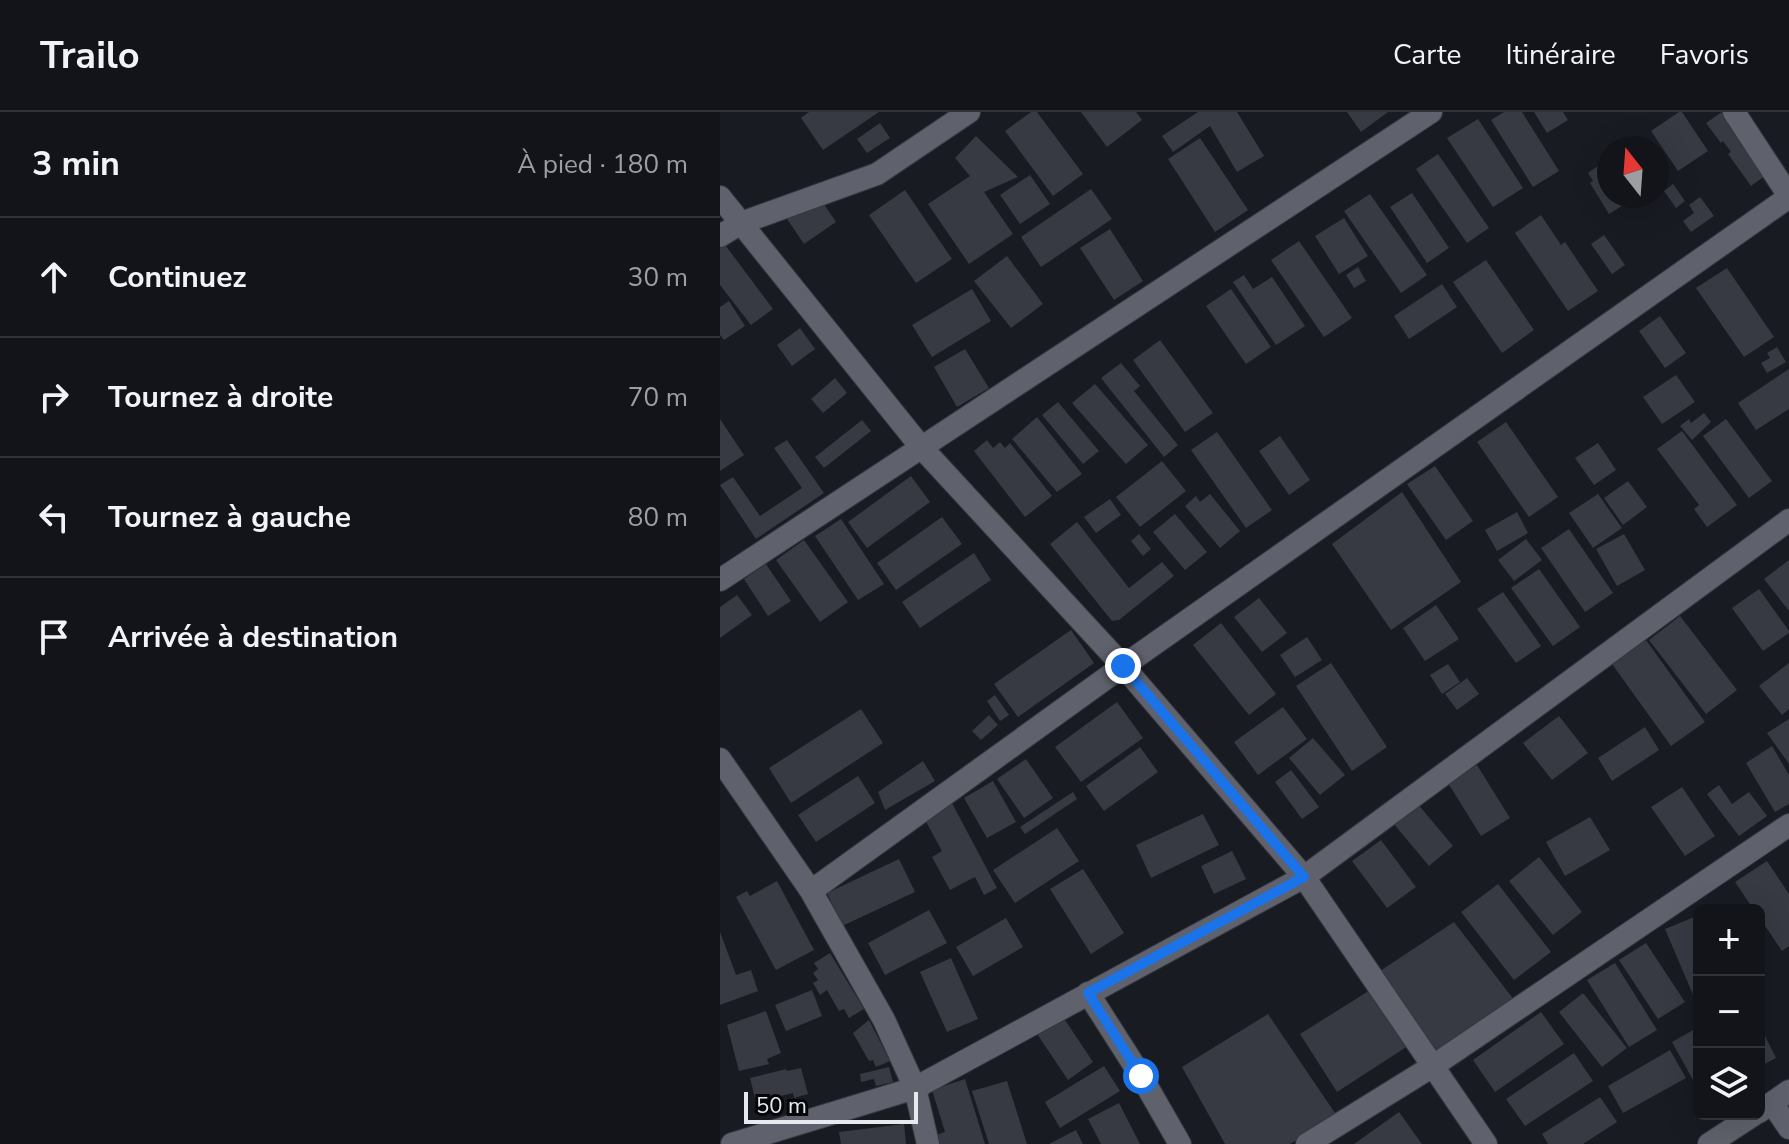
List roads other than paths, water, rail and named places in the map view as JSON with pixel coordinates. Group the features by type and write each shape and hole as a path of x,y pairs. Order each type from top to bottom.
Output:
{"street":[{"path":"720,236 741,223 877,174 969,112"},
{"path":"720,580 1431,112"},
{"path":"811,891 1123,666 1789,197 1734,112"},
{"path":"720,197 921,447 1123,666 1304,877 1486,1144"},
{"path":"732,1144 915,1088 1304,877 1789,520"},
{"path":"720,759 811,891 884,1020 915,1088 928,1144"},
{"path":"1307,1144 1433,1066 1789,825"},
{"path":"1088,993 1180,1144"},
{"path":"1709,1144 1769,1105 1789,1128"},
{"path":"720,1130 725,1144"}]}
